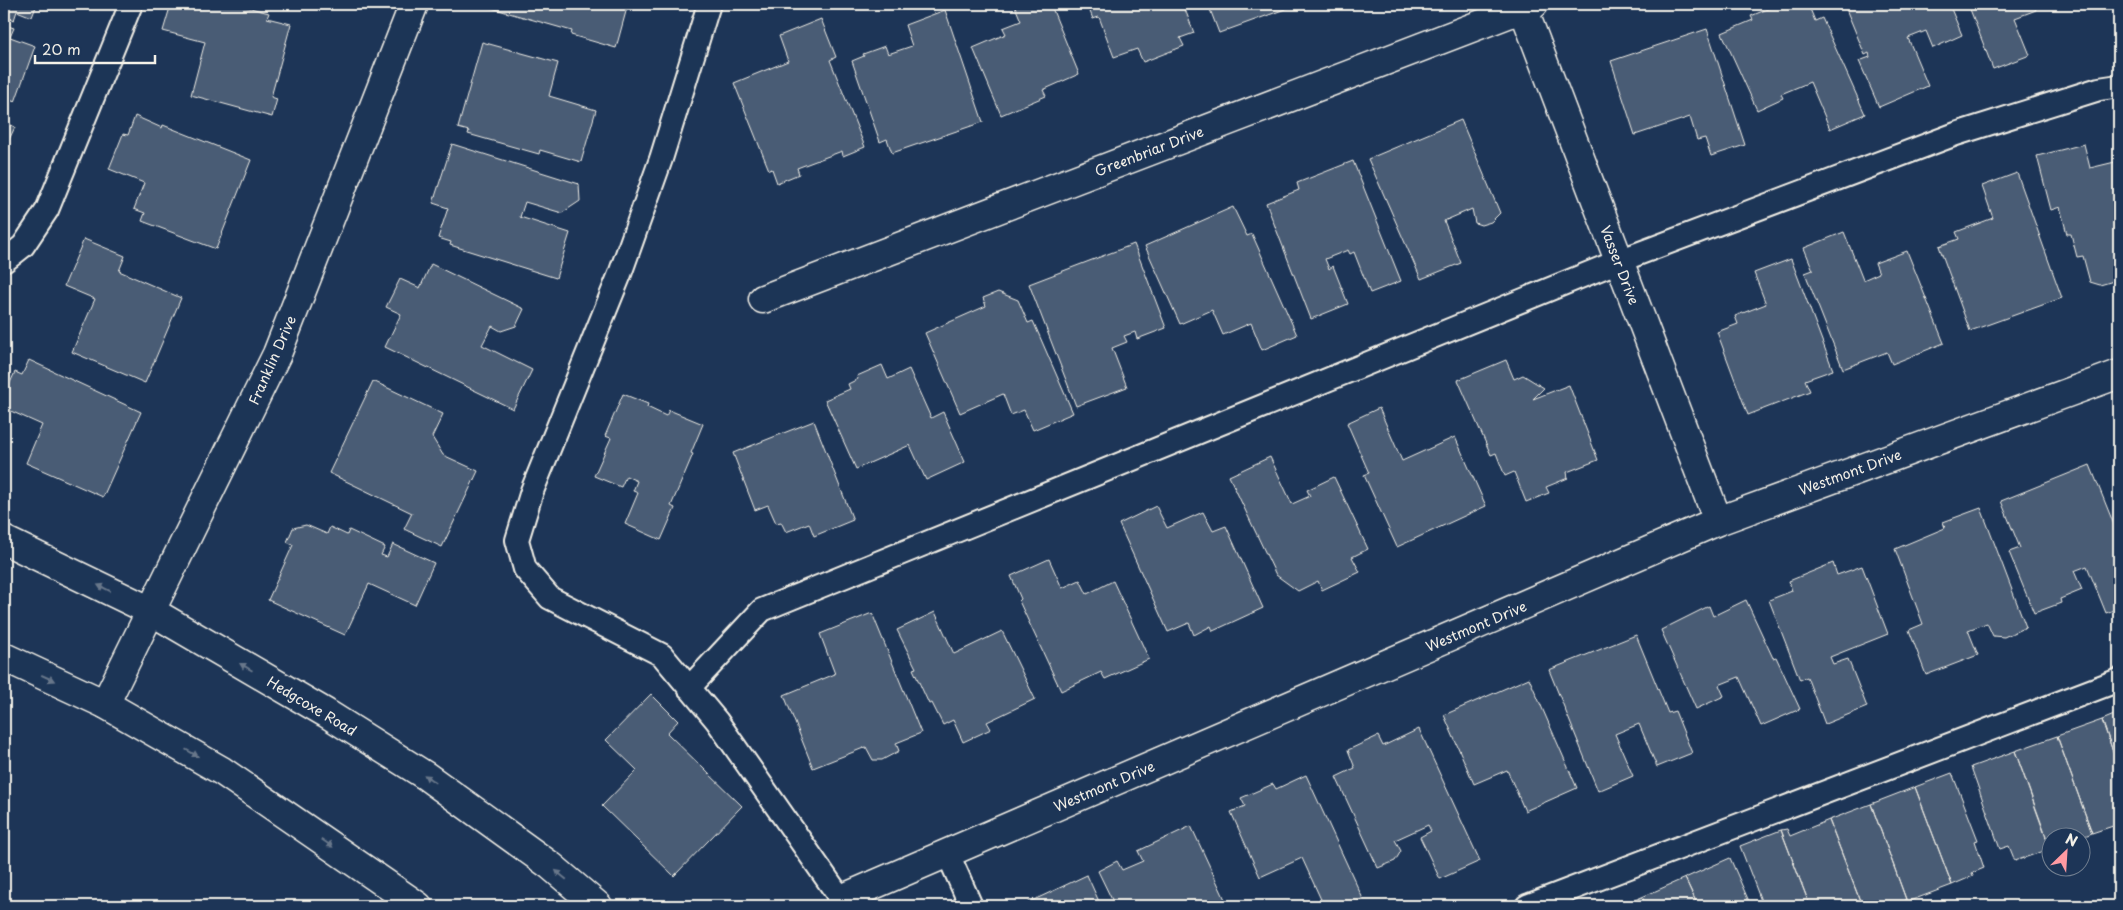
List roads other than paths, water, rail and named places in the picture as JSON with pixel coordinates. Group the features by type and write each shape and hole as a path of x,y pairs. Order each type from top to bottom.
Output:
{"street":[{"name":"Franklin Drive","path":"105,704 277,354 414,4"},
{"name":"Vasser Drive","path":"1528,6 1619,261 1718,521"},
{"name":"Greenbriar Drive","path":"763,299 1528,6"},
{"name":"Westmont Drive","path":"841,900 1718,521 2119,374"},
{"name":"Hedgcoxe Road","path":"4,540 151,611 326,713 426,776 550,866 598,906"},
{"path":"4,657 105,704 222,771 418,906"}],"lane":[{"path":"4,262 24,246 47,210 131,4"},
{"path":"709,4 661,159 620,274 532,491 517,540 525,569 550,598 662,655 716,721 841,900"},
{"path":"690,688 762,610 1619,261 1956,134 2099,89 2119,86"},
{"path":"1527,906 2119,680"},
{"path":"948,854 970,906"}]}
